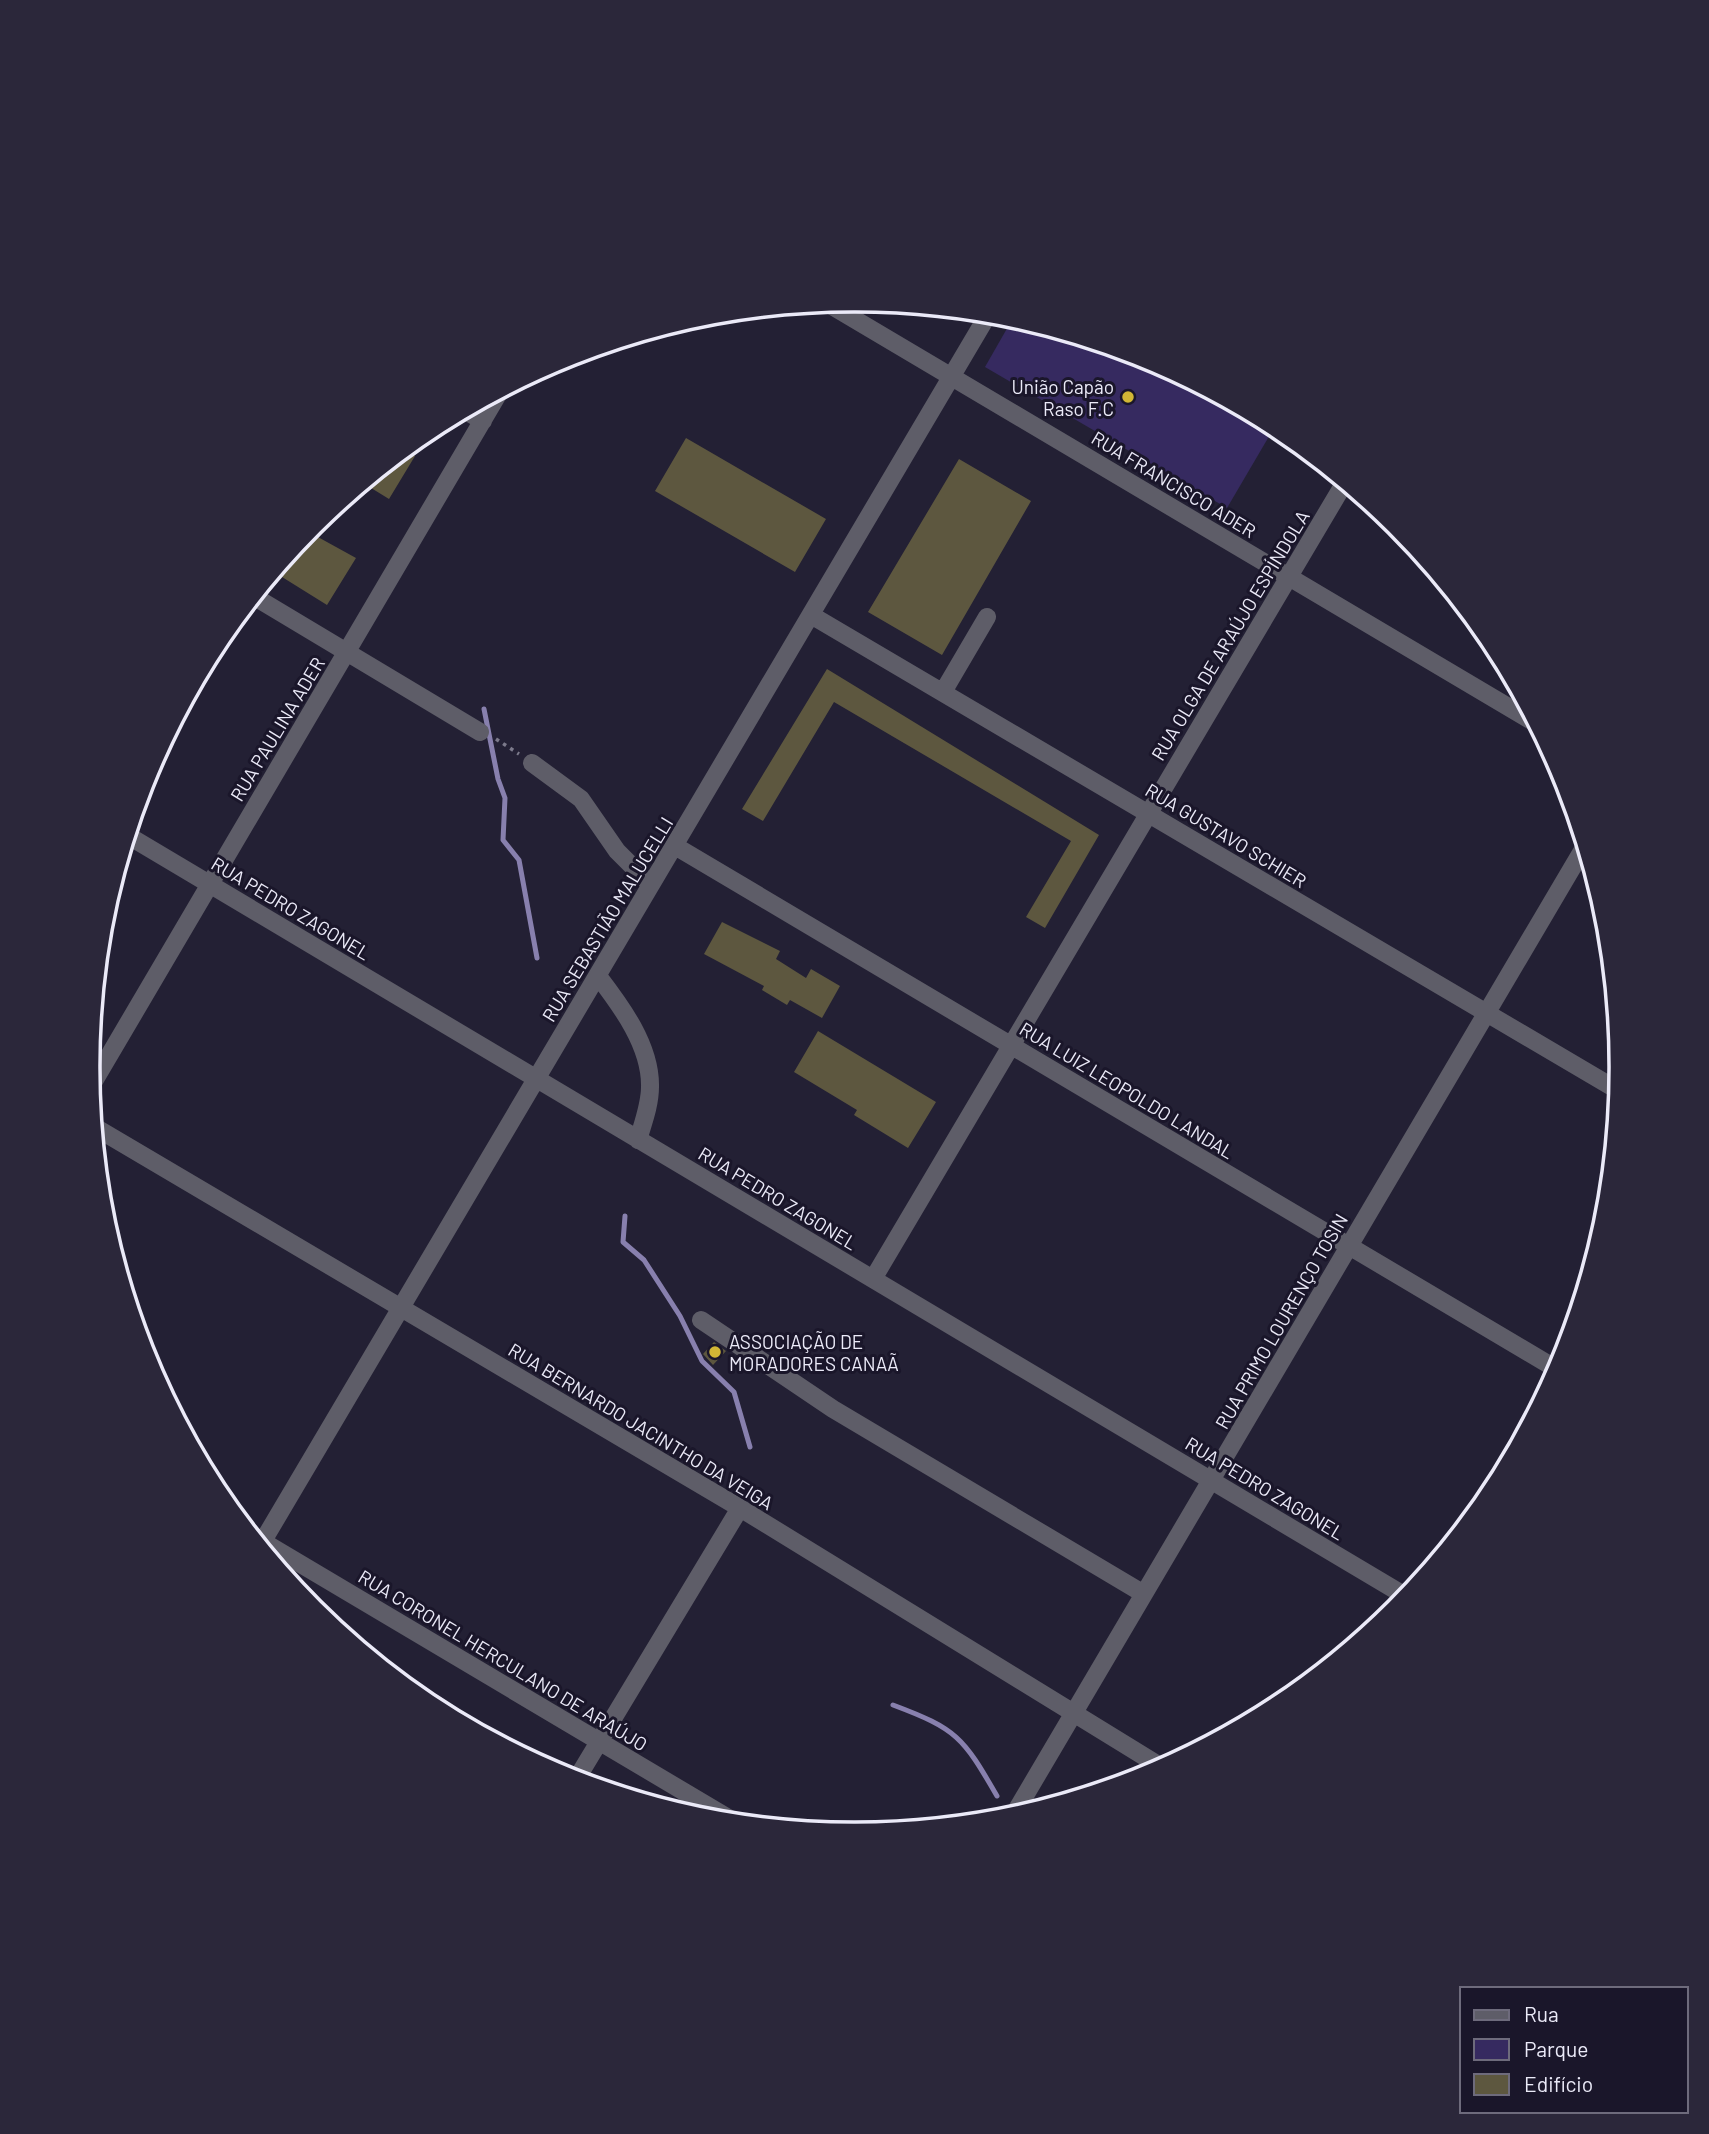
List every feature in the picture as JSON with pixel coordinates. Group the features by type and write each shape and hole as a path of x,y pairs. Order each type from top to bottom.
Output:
{"street":[{"name":"RUA FRANCISCO ADER","path":"843,312 1522,715"},
{"name":"RUA SEBASTIÃO MALUCELLI","path":"262,1534 401,1308 983,324"},
{"name":"RUA PAULINA ADER","path":"100,1071 492,405"},
{"path":"473,415 483,421"},
{"name":"RUA OLGA DE ARAÚJO ESPÍNDOLA","path":"873,1279 1340,490"},
{"path":"261,601 487,735"},
{"name":"RUA GUSTAVO SCHIER","path":"811,615 1609,1085"},
{"path":"943,692 987,617"},
{"path":"532,763 581,799 617,851 651,885"},
{"name":"RUA PEDRO ZAGONEL","path":"135,840 1397,1591"},
{"name":"RUA LUIZ LEOPOLDO LANDAL","path":"675,846 1548,1364"},
{"name":"RUA PRIMO LOURENÇO TOSIN","path":"1021,1803 1579,856"},
{"path":"597,976 615,999 642,1047 650,1085 638,1140"},
{"name":"RUA BERNARDO JACINTHO DA VEIGA","path":"103,1132 740,1508 1151,1761"},
{"path":"701,1320 833,1409 1144,1594"},
{"path":"582,1770 740,1508"},
{"name":"RUA CORONEL HERCULANO DE ARAÚJO","path":"275,1550 710,1808"}],"path":[{"path":"487,735 532,763"}],"green space":[{"name":"União Capão Raso F.C","path":"1007,328 1050,338 1097,352 1188,390 1269,436 1227,508 985,367"}],"building":[{"path":"686,438 826,519 795,572 655,491"},
{"path":"413,455 415,456 389,499 371,488"},
{"path":"959,459 1031,501 942,655 868,612"},
{"path":"317,537 356,558 327,605 281,576"},
{"path":"827,669 1099,835 1045,928 1026,917 1071,841 834,702 763,821 742,809"},
{"path":"722,922 780,951 776,959 806,978 811,969 840,986 822,1018 790,1000 787,1005 762,990 764,986 704,954"},
{"path":"818,1031 936,1102 908,1148 854,1115 857,1110 794,1072"},
{"name":"ASSOCIAÇÃO DE MORADORES CANAÃ","path":"714,1342 726,1351 713,1365 703,1354"}],"waterway":[{"path":"484,709 498,779 505,798 503,840 519,860 537,958"},
{"path":"625,1216 623,1242 644,1260 680,1316 702,1361 734,1392 750,1447"},
{"path":"893,1705 931,1721 956,1737 975,1760 997,1796"}],"place":[{"name":"União Capão Raso F.C","path":"1128,397"},
{"name":"ASSOCIAÇÃO DE MORADORES CANAÃ","path":"715,1352"}]}
